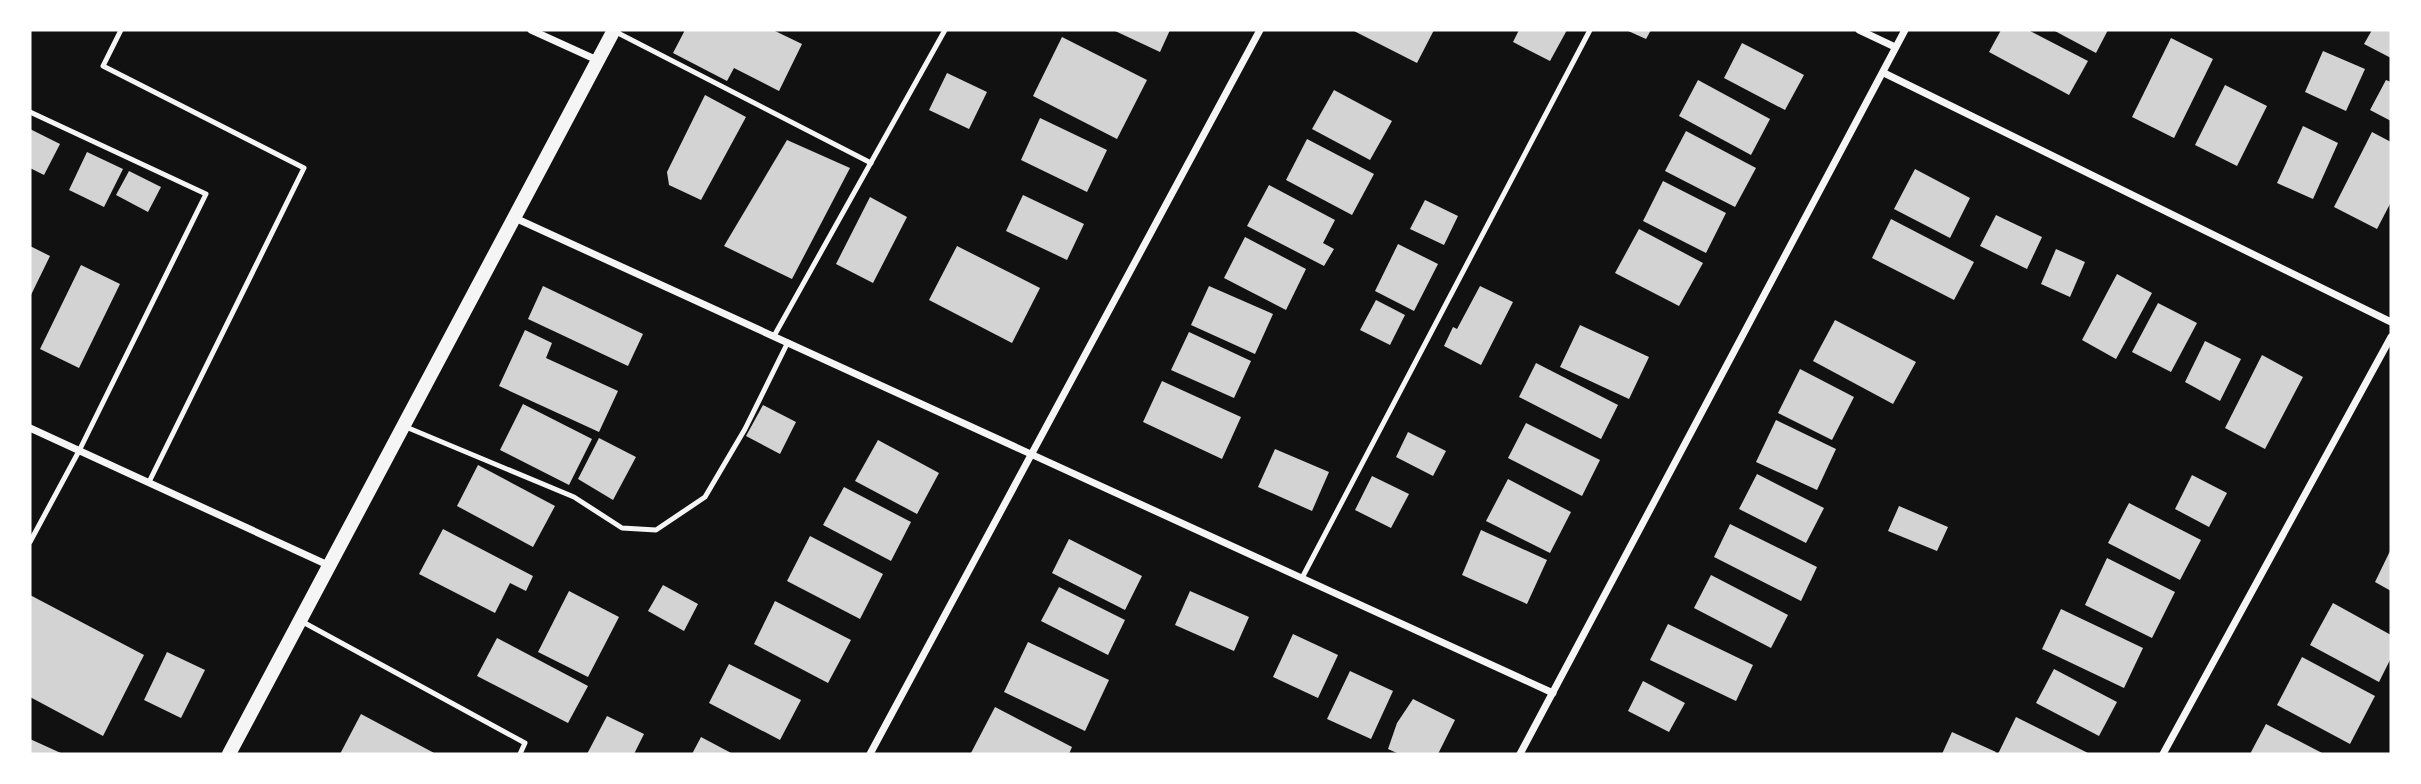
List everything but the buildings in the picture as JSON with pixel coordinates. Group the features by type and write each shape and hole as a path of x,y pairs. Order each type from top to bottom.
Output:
{"main road":[{"path":"229,754 613,30"}],"street":[{"path":"531,30 597,60"},
{"path":"870,754 1260,30"},
{"path":"1859,30 1895,47"},
{"path":"1520,754 1905,30"},
{"path":"1884,72 2391,322"},
{"path":"515,218 1303,576 1553,693"},
{"path":"2163,754 2391,337"},
{"path":"30,428 330,566"}],"lane":[{"path":"121,30 103,66 304,168 149,482"},
{"path":"613,30 871,163"},
{"path":"774,336 945,30"},
{"path":"1303,576 1590,30"},
{"path":"30,112 206,194 79,451 30,541"},
{"path":"404,426 574,497 622,528 656,530 705,497 745,429 788,342"},
{"path":"301,621 525,743 520,754"}]}
